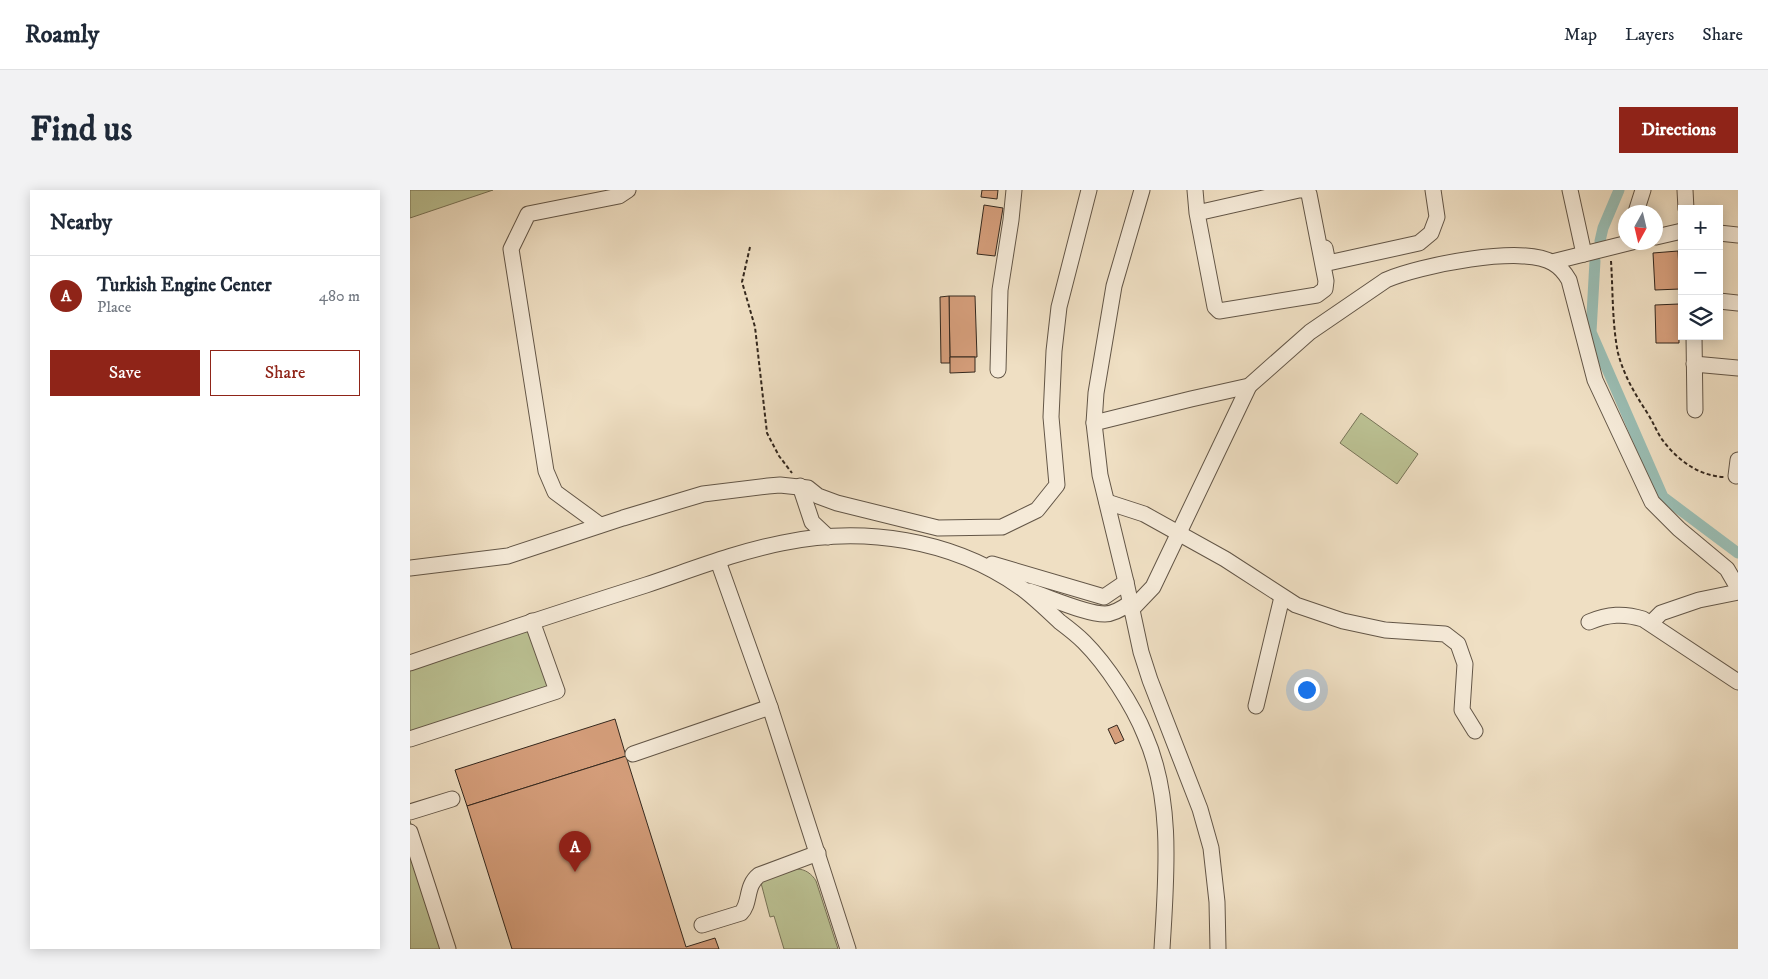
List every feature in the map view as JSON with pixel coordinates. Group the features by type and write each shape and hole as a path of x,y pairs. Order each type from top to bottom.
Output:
{"street":[{"path":"600,525 555,492 546,471 512,250 528,214 619,196 628,190"},
{"path":"998,370 1000,290 1014,190"},
{"path":"410,568 508,556 600,525 704,494 768,486 800,486 808,488 818,496 837,503 938,528 1002,527 1037,510 1057,485 1051,417 1054,351 1060,307 1089,190"},
{"path":"1142,190 1114,286 1096,393 1094,423 1100,475 1141,652 1200,809 1211,848 1218,949"},
{"path":"1195,190 1198,213 1215,307 1219,311 1317,295 1325,289 1326,281 1309,194 1305,190 1198,213"},
{"path":"1314,190 1328,263 1419,243 1431,233 1437,217 1433,190"},
{"path":"1570,190 1584,254"},
{"path":"1638,205 1643,190"},
{"path":"1685,190 1686,205"},
{"path":"1663,235 1678,231"},
{"path":"1723,233 1738,235"},
{"path":"1552,262 1618,246"},
{"path":"967,558 1021,588 1084,610 1105,614 1131,607 1153,587 1250,386 1310,332 1386,280 1416,268 1500,256 1526,256 1552,262 1562,270 1569,280 1595,380 1652,502 1679,529 1728,569 1738,588"},
{"path":"1723,302 1738,303"},
{"path":"1694,340 1694,410"},
{"path":"1694,364 1738,368"},
{"path":"1094,423 1250,386"},
{"path":"1736,476 1738,460"},
{"path":"800,486 812,522 828,537"},
{"path":"1106,502 1144,514 1225,559 1296,605 1343,621 1385,630 1444,634 1458,644 1465,664 1462,710 1475,731"},
{"path":"410,663 532,621 718,561 780,543 828,537 869,536 904,540 1104,596 1126,582"},
{"path":"718,561 770,707 848,949"},
{"path":"1021,588 1084,642 1100,661 1125,698 1145,735 1156,772 1162,803 1166,862 1162,949"},
{"path":"1651,623 1661,613 1699,600 1738,592"},
{"path":"1256,706 1282,597"},
{"path":"1590,622 1606,615 1634,616 1651,623 1738,682"},
{"path":"410,739 557,691 532,621"},
{"path":"633,754 770,707"},
{"path":"410,812 452,799"},
{"path":"410,832 448,949"},
{"path":"702,924 741,913 744,910 749,887 758,875 818,853"}],"path":[{"path":"750,247 742,282 755,327 767,433 779,456 800,486"},
{"path":"1610,248 1616,340 1624,372 1635,395 1662,438 1680,458 1703,473 1718,477 1736,476"}],"green space":[{"path":"410,190 493,190 410,218"},
{"path":"1361,413 1418,454 1397,484 1340,443"},
{"path":"522,625 531,632 549,688 410,733 410,663"},
{"path":"410,821 451,949 410,949"},
{"path":"797,869 808,872 816,881 838,949 784,949 774,916 770,917 761,883 763,879"}],"building":[{"path":"982,190 998,190 997,199 981,197"},
{"path":"984,205 1003,208 995,256 977,254"},
{"path":"1678,251 1678,289 1655,290 1653,253"},
{"path":"949,296 975,296 977,357 950,357"},
{"path":"949,296 950,363 941,363 940,297"},
{"path":"1678,304 1679,343 1656,343 1655,305"},
{"path":"950,357 975,357 975,372 950,373"},
{"path":"615,719 626,756 467,806 455,770"},
{"path":"1117,725 1124,740 1115,744 1108,729"},
{"path":"626,756 686,947 715,938 719,949 512,949 467,806"}],"waterway":[{"path":"1600,241 1603,228 1619,190"},
{"path":"1595,261 1591,332 1663,497 1738,553"}],"place":[{"name":"Turkish Engine Center","path":"575,872"}]}
